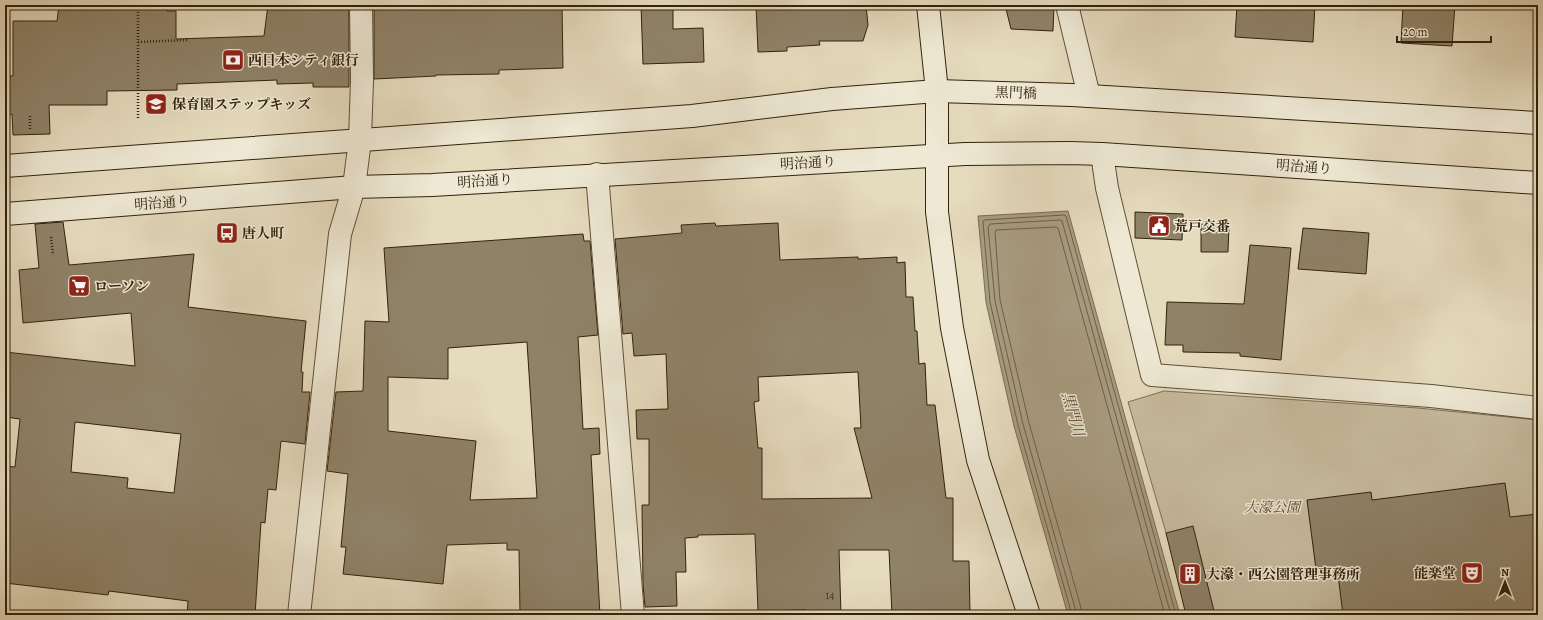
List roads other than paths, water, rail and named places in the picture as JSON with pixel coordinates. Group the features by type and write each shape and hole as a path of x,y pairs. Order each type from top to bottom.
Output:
{"street":[{"path":"299,615 340,234 354,187 360,140 362,80 361,5"},
{"path":"928,5 937,92 937,212 952,328 978,460 1029,615"},
{"path":"1067,5 1080,95 1538,122"},
{"path":"5,166 692,116 832,99 937,92"},
{"name":"黒門橋","path":"937,92 1080,95"},
{"name":"明治通り","path":"5,214 354,187 432,185 597,174 965,154 1102,154 1538,183"},
{"path":"1102,154 1107,188 1152,375 1431,396 1538,408"},
{"path":"597,174 633,615"}],"water":[{"name":"黒門川","path":"1068,211 1180,615 1068,615 1014,426 986,302 978,216"}],"place":[{"name":"西日本シティ銀行","path":"233,60"},
{"name":"保育園ステップキッズ","path":"156,104"},
{"name":"荒戸交番","path":"1159,226"},
{"name":"唐人町","path":"227,233"},
{"name":"ローソン","path":"79,286"},
{"name":"能楽堂","path":"1472,573"},
{"name":"大濠・西公園管理事務所","path":"1190,574"}],"park label":[{"name":"大濠公園","path":"1272,507"}]}
